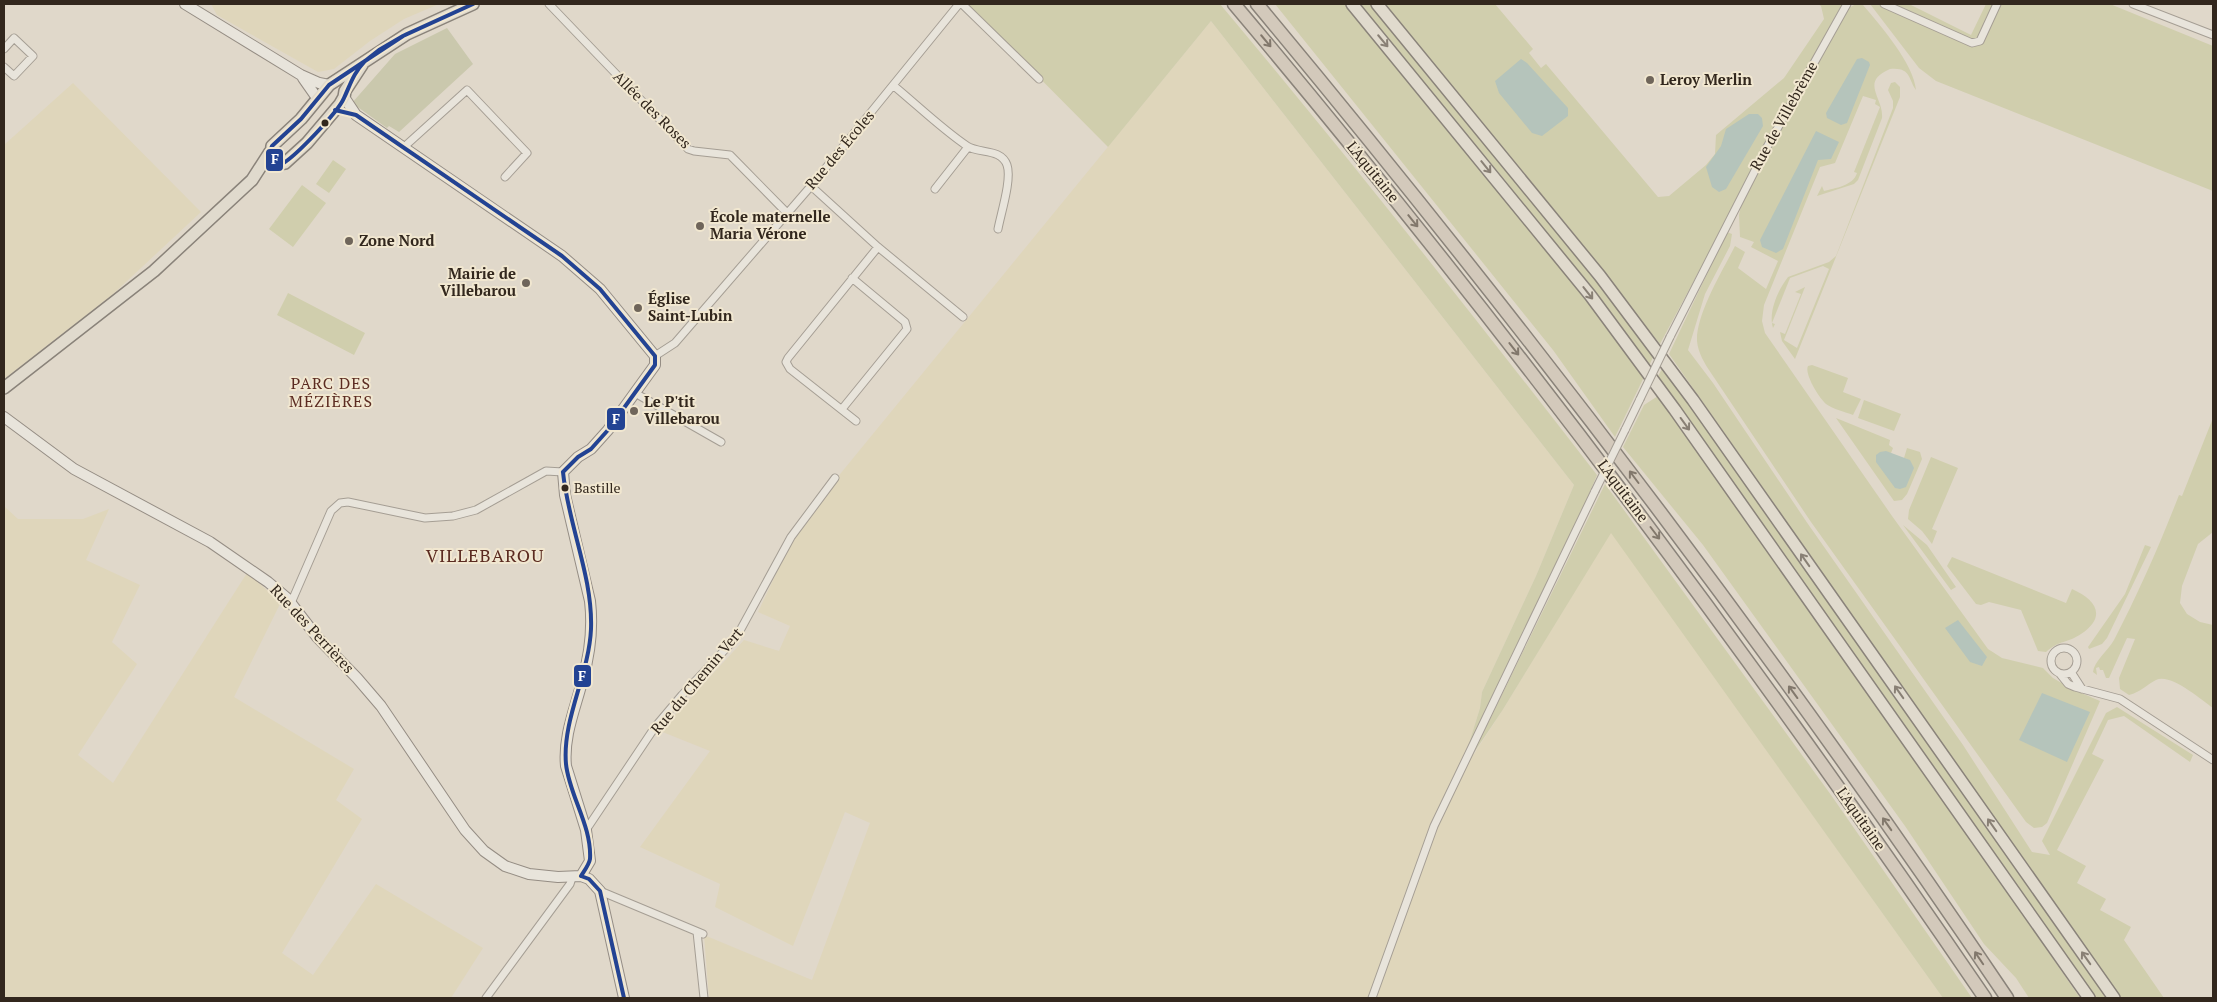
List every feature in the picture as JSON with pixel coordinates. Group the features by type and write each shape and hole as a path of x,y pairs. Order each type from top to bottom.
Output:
{"highway":[{"name":"L'Aquitaine","path":"1234,4 1420,230 1626,495 1829,773 1985,998"},
{"name":"L'Aquitaine","path":"1258,4 1464,258 1646,492 1820,730 2007,998"}],"main road":[{"path":"4,388 154,271 252,180 276,142 301,119 317,98 331,84 407,34 473,4"},
{"path":"1352,4 1590,295 1642,365 2089,998"},
{"path":"1377,4 1600,276 1693,400 2114,998"},
{"path":"252,180 295,155 335,110 362,65"},
{"path":"331,84 341,85 345,94"},
{"path":"270,152 274,161 282,164"}],"street":[{"path":"185,4 301,75 319,83 331,84"},
{"name":"Allée des Roses","path":"549,4 688,149 694,152 730,155 787,213"},
{"path":"960,4 1039,80"},
{"name":"Rue des Écoles","path":"655,356 674,343 811,186 960,4"},
{"name":"Rue de Villebrème","path":"1372,998 1434,826 1670,337 1774,132 1847,4"},
{"path":"1884,4 1972,43 1980,41 1997,4"},
{"path":"2133,4 2213,35"},
{"path":"4,49 14,38 33,56 14,76 4,67"},
{"path":"301,75 317,98"},
{"path":"894,86 968,147 995,153 1007,165 1008,178 998,228"},
{"path":"404,147 466,90 470,91 526,152 505,177"},
{"path":"345,94 356,115"},
{"path":"291,603 331,511 340,503 348,502 425,518 453,516 476,510 546,471 563,472 578,457 591,449 655,365 655,356 589,278 562,256 356,115 335,110"},
{"path":"936,189 968,147"},
{"path":"811,186 878,247 964,317"},
{"path":"856,421 790,369 786,362 878,247"},
{"path":"842,409 907,329 905,322 852,278"},
{"path":"635,393 720,442"},
{"name":"Rue des Perrières","path":"4,417 74,469 210,542 268,582 291,603 317,638 357,678 381,706 465,830 480,847 496,860 517,871 539,875 576,877"},
{"path":"486,998 570,884 590,861 586,830 565,755 568,731 585,668 592,618 590,601 565,495 563,472"},
{"name":"Rue du Chemin Vert","path":"586,830 655,727 682,694 736,638 791,537 835,478"},
{"path":"2060,674 2071,672 2077,662 2075,654 2068,648 2060,648 2052,653 2050,661 2052,667 2068,684 2120,699 2213,760"},
{"path":"2071,672 2082,689"},
{"path":"576,877 589,879 600,891 700,933 704,998"},
{"path":"600,891 624,998"}],"shaded area":[{"path":"211,4 439,4 404,19 370,41 334,69 318,72 217,15"},
{"path":"966,4 1220,4 1411,238 1597,475 1467,750 1480,708 1482,692 1536,576 1574,485 1211,21 1108,147"},
{"path":"1275,4 1344,4 1567,275 1644,377 1615,437 1553,350"},
{"path":"1358,4 1371,4 1595,278 1654,355 1649,366 1505,180"},
{"path":"1385,4 1495,4 1533,49 1529,53 1541,68 1546,64 1658,197 1669,196 1706,165 1715,154 1716,135 1784,78 1824,19 1821,6 1818,4 1842,4 1660,344 1571,230"},
{"path":"1856,4 1863,5 1895,45 1909,69 1916,90 1908,75 1902,70 1890,69 1876,79 1874,85 1882,111 1882,118 1858,180 1854,184 1817,196 1822,186 1824,191 1843,186 1852,181 1857,173 1854,172 1880,107 1875,104 1876,100 1863,96 1835,163 1820,167 1764,305 1762,321 1765,333 1892,516 1988,649 2002,658 2043,668 2053,678 2072,689 2100,701 2047,823 2042,827 2034,828 2026,822 1811,522 1709,370 1699,350 1697,341 1698,330 1705,305 1735,246 1745,252 1738,268 1766,289 1778,261 1751,247 1754,242 1740,237 1739,215 1741,206 1771,147 1847,9"},
{"path":"1870,4 1909,4 1971,35 1986,4 2110,4 2213,46 2213,191 1936,81 1919,68"},
{"path":"1211,21 1574,485 1536,576 1482,692 1480,708 1467,750 1474,754 1611,532 1943,998 709,998 704,935 812,980 870,823 845,812 793,946 715,907 720,884 640,847 710,751 660,731 744,640 779,651 790,626 758,612 800,523"},
{"path":"447,28 473,64 399,132 389,126 387,128 352,103 395,54"},
{"path":"1862,58 1869,62 1870,65 1847,123 1841,125 1827,118 1826,113 1857,59"},
{"path":"1521,59 1527,63 1568,108 1568,116 1542,136 1532,133 1499,93 1495,81"},
{"path":"1895,82 1900,87 1900,97 1795,359 1782,341 1780,332 1785,334 1801,294 1795,292 1805,287 1784,340 1797,348 1829,269 1823,266 1790,278 1772,323 1775,301 1788,277 1829,262 1836,256 1893,108 1893,101 1888,90 1891,83"},
{"path":"73,83 201,212 112,295 4,379 4,145"},
{"path":"1749,114 1758,114 1762,118 1763,126 1726,189 1719,192 1712,187 1706,167 1721,146 1726,129"},
{"path":"1816,131 1839,142 1831,159 1818,160 1783,249 1776,253 1762,247 1760,240"},
{"path":"333,160 346,169 329,193 316,184"},
{"path":"302,185 326,203 293,247 269,229"},
{"path":"1727,232 1732,234 1730,246 1705,294 1688,350 1713,383 1808,524 1963,745 2032,852 2050,855 2042,841 2106,713 2117,707 2193,755 2190,762 2124,716 2108,720 2092,754 2104,760 2057,850 2086,866 2077,883 2106,899 2100,910 2131,927 2124,940 2164,998 2121,998 1669,354"},
{"path":"288,293 365,333 354,355 277,315"},
{"path":"1812,365 1848,378 1843,392 1861,399 1853,415 1832,407 1823,401 1808,374 1808,366"},
{"path":"1663,367 2108,998 2095,998 1658,376"},
{"path":"1658,396 1914,757 2080,998 2029,998 2016,978 1984,944 1905,826 1703,545 1623,447 1644,405"},
{"path":"1864,400 1901,414 1894,431 1858,418"},
{"path":"1836,418 1890,440 1889,445 1893,448 1891,453 1880,452 1910,460 1904,458 1907,448 1920,452 1922,459 1907,494 1902,500 1894,501"},
{"path":"2213,418 2213,532 2198,544 2182,586 2180,603 2187,614 2200,622 2213,625 2213,708 2186,688 2170,680 2156,680 2129,695 2120,689 2119,678 2135,639 2127,638 2109,678 2106,678 2103,670 2100,670 2099,667 2096,668 2097,675 2093,672 2096,664 2114,640 2132,605 2179,495 2182,496"},
{"path":"1886,451 1910,460 1914,468 1906,487 1895,488 1876,462 1876,455"},
{"path":"1931,457 1958,468 1932,529 1937,531 1932,544 1922,531 1908,519 1909,510"},
{"path":"1605,484 1831,795 1972,998 1943,998 1611,533 1502,711 1473,754"},
{"path":"4,506 18,519 83,519 109,509 86,560 140,585 112,642 137,664 78,755 113,783 247,573 281,602 234,697 354,769 336,800 362,819 282,953 313,975 376,884 483,948 451,998 4,998"},
{"path":"1903,525 1927,545 1956,587 1951,590"},
{"path":"2145,545 2151,547 2107,638 2102,644 2089,649 2088,647 2125,594"},
{"path":"1952,557 2066,603 2072,589 2092,603 2096,614 2094,621 2076,637 2055,645 2046,652 2038,651 2021,610 1989,602 1981,605 1976,604 1947,566"},
{"path":"1958,620 1987,657 1982,666 1970,662 1945,628"},
{"path":"2042,693 2090,712 2067,762 2019,740"}],"transit line":[{"name":"F","path":"473,4 403,36 407,34 473,4"},
{"name":"F","path":"365,61 403,36"},
{"name":"F","path":"365,61 403,36"},
{"name":"F","path":"365,61 355,74 340,105 316,133 282,164 272,158 270,152 272,146 301,119 329,85 365,61"},
{"name":"F","path":"335,110 356,115 562,256 600,289 655,356"},
{"name":"F","path":"563,472 578,457 591,449 608,430 655,365 655,356"},
{"name":"F","path":"563,472 591,609 591,629 586,663 568,730 566,747 568,776 588,835 590,847 588,866 581,876"},
{"name":"F","path":"581,876 589,879 600,891 624,998"}],"place":[{"name":"Leroy Merlin","path":"1650,80"},
{"name":"École maternelle Maria Vérone","path":"700,226"},
{"name":"Zone Nord","path":"349,241"},
{"name":"Mairie de Villebarou","path":"526,283"},
{"name":"Église Saint-Lubin","path":"638,308"},
{"name":"Le P'tit Villebarou","path":"634,411"},
{"name":"Bastille","path":"565,488"}],"district":[{"name":"PARC DES MÉZIÈRES","path":"331,392"},
{"name":"VILLEBAROU","path":"485,556"}]}
